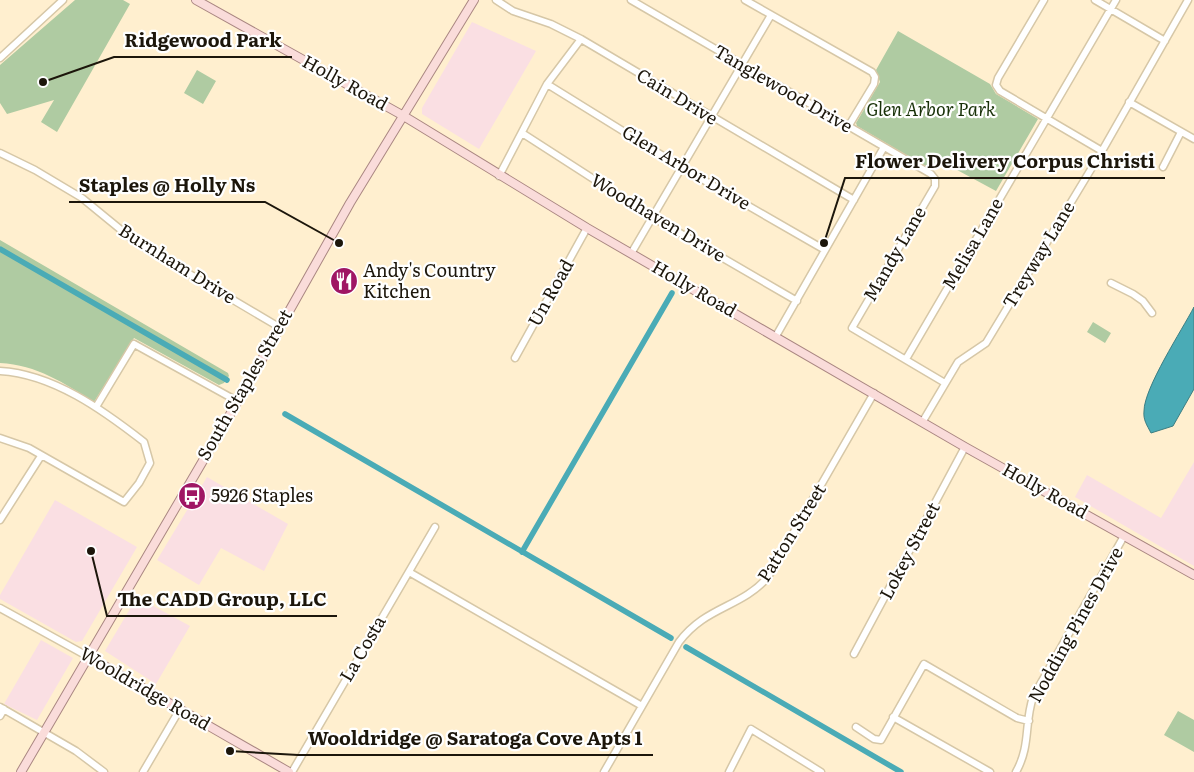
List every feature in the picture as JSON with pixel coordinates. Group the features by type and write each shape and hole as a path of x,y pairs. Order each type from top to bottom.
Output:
{"main road":[{"name":"Holly Road","path":"196,0 402,115 499,176 965,447 1194,575"},
{"name":"South Staples Street","path":"21,772 402,115 474,0"},
{"name":"Wooldridge Road","path":"89,657 290,772"}],"street":[{"path":"1,54 64,0"},
{"name":"Cain Drive","path":"496,0 513,11 551,24 581,39 854,200"},
{"name":"Tanglewood Drive","path":"630,0 931,174 935,179"},
{"path":"745,0 872,72 875,77 874,84 848,127"},
{"path":"1044,0 998,78 996,85 1000,91 1102,151"},
{"path":"1095,0 1165,41"},
{"name":"Melisa Lane","path":"906,359 1116,0"},
{"name":"Treyway Lane","path":"923,421 958,362 986,343 1102,151 1188,0"},
{"path":"632,252 654,218 682,166 771,15"},
{"path":"499,176 547,84 581,39"},
{"name":"Glen Arbor Drive","path":"547,84 825,250"},
{"path":"1130,102 1194,140"},
{"path":"1163,167 1181,132"},
{"name":"Woodhaven Drive","path":"522,133 654,218 797,301"},
{"path":"776,336 884,147"},
{"name":"Burnham Drive","path":"0,152 82,198 137,243 279,327"},
{"name":"Mandy Lane","path":"906,359 852,328 935,186 935,179"},
{"name":"Un Road","path":"515,358 588,228"},
{"path":"1111,284 1143,301 1152,313"},
{"path":"96,407 134,344 237,402"},
{"path":"906,359 946,383"},
{"path":"0,371 41,378 96,407 144,442 150,463 124,502 29,448 0,438"},
{"name":"Patton Street","path":"604,772 679,642 690,627 704,617 755,591 768,577 874,394"},
{"name":"Lokey Street","path":"854,654 965,447"},
{"path":"0,520 41,456"},
{"name":"La Costa","path":"290,772 435,527"},
{"name":"Nodding Pines Drive","path":"1016,772 1026,749 1033,697 1124,536"},
{"path":"409,572 642,706"},
{"name":"Wooldridge Road","path":"0,608 89,657"},
{"path":"856,727 874,739 881,740 924,664 1017,718 1029,721"},
{"path":"0,716 2,708 76,751 104,772"},
{"path":"143,772 180,709"},
{"path":"893,717 990,772"},
{"path":"729,772 751,730 821,772"}],"shaded area":[{"path":"472,22 536,51 479,149 422,114 422,108"},
{"path":"1194,462 1194,566 1075,497 1087,475 1161,518"},
{"path":"207,477 288,524 264,571 221,548 199,585 157,560"},
{"path":"55,500 137,547 82,641 76,642 0,599 0,595"},
{"path":"137,597 190,626 156,684 105,651"},
{"path":"41,640 73,658 37,720 4,704"}],"green space":[{"path":"75,0 123,0 130,4 57,132 41,122 54,100 7,114 0,103 0,65"},
{"name":"Glen Arbor Park","path":"898,31 990,84 996,94 1038,119 996,191 946,164 932,170 857,126 856,123 880,82 876,70"},
{"path":"197,70 216,81 203,104 184,93"},
{"path":"0,240 228,373 229,376 224,383 219,385 134,338 94,402 61,382 38,371 13,364 0,363"},
{"path":"1093,322 1111,333 1105,343 1087,332"},
{"path":"1178,711 1194,720 1194,752 1164,735"}],"water":[{"path":"1194,307 1194,389 1173,426 1151,433 1144,417 1150,388 1164,359"}],"waterway":[{"path":"0,249 227,380"},
{"path":"522,552 672,293"},
{"path":"285,414 671,638"},
{"path":"686,647 901,772"}],"place":[{"name":"Ridgewood Park","path":"43,82"},
{"name":"Staples @ Holly Ns","path":"339,243"},
{"name":"Flower Delivery Corpus Christi","path":"824,243"},
{"name":"Andy's Country Kitchen","path":"344,281"},
{"name":"5926 Staples","path":"192,496"},
{"name":"The CADD Group, LLC","path":"91,551"},
{"name":"Wooldridge @ Saratoga Cove Apts 1","path":"230,751"}]}
